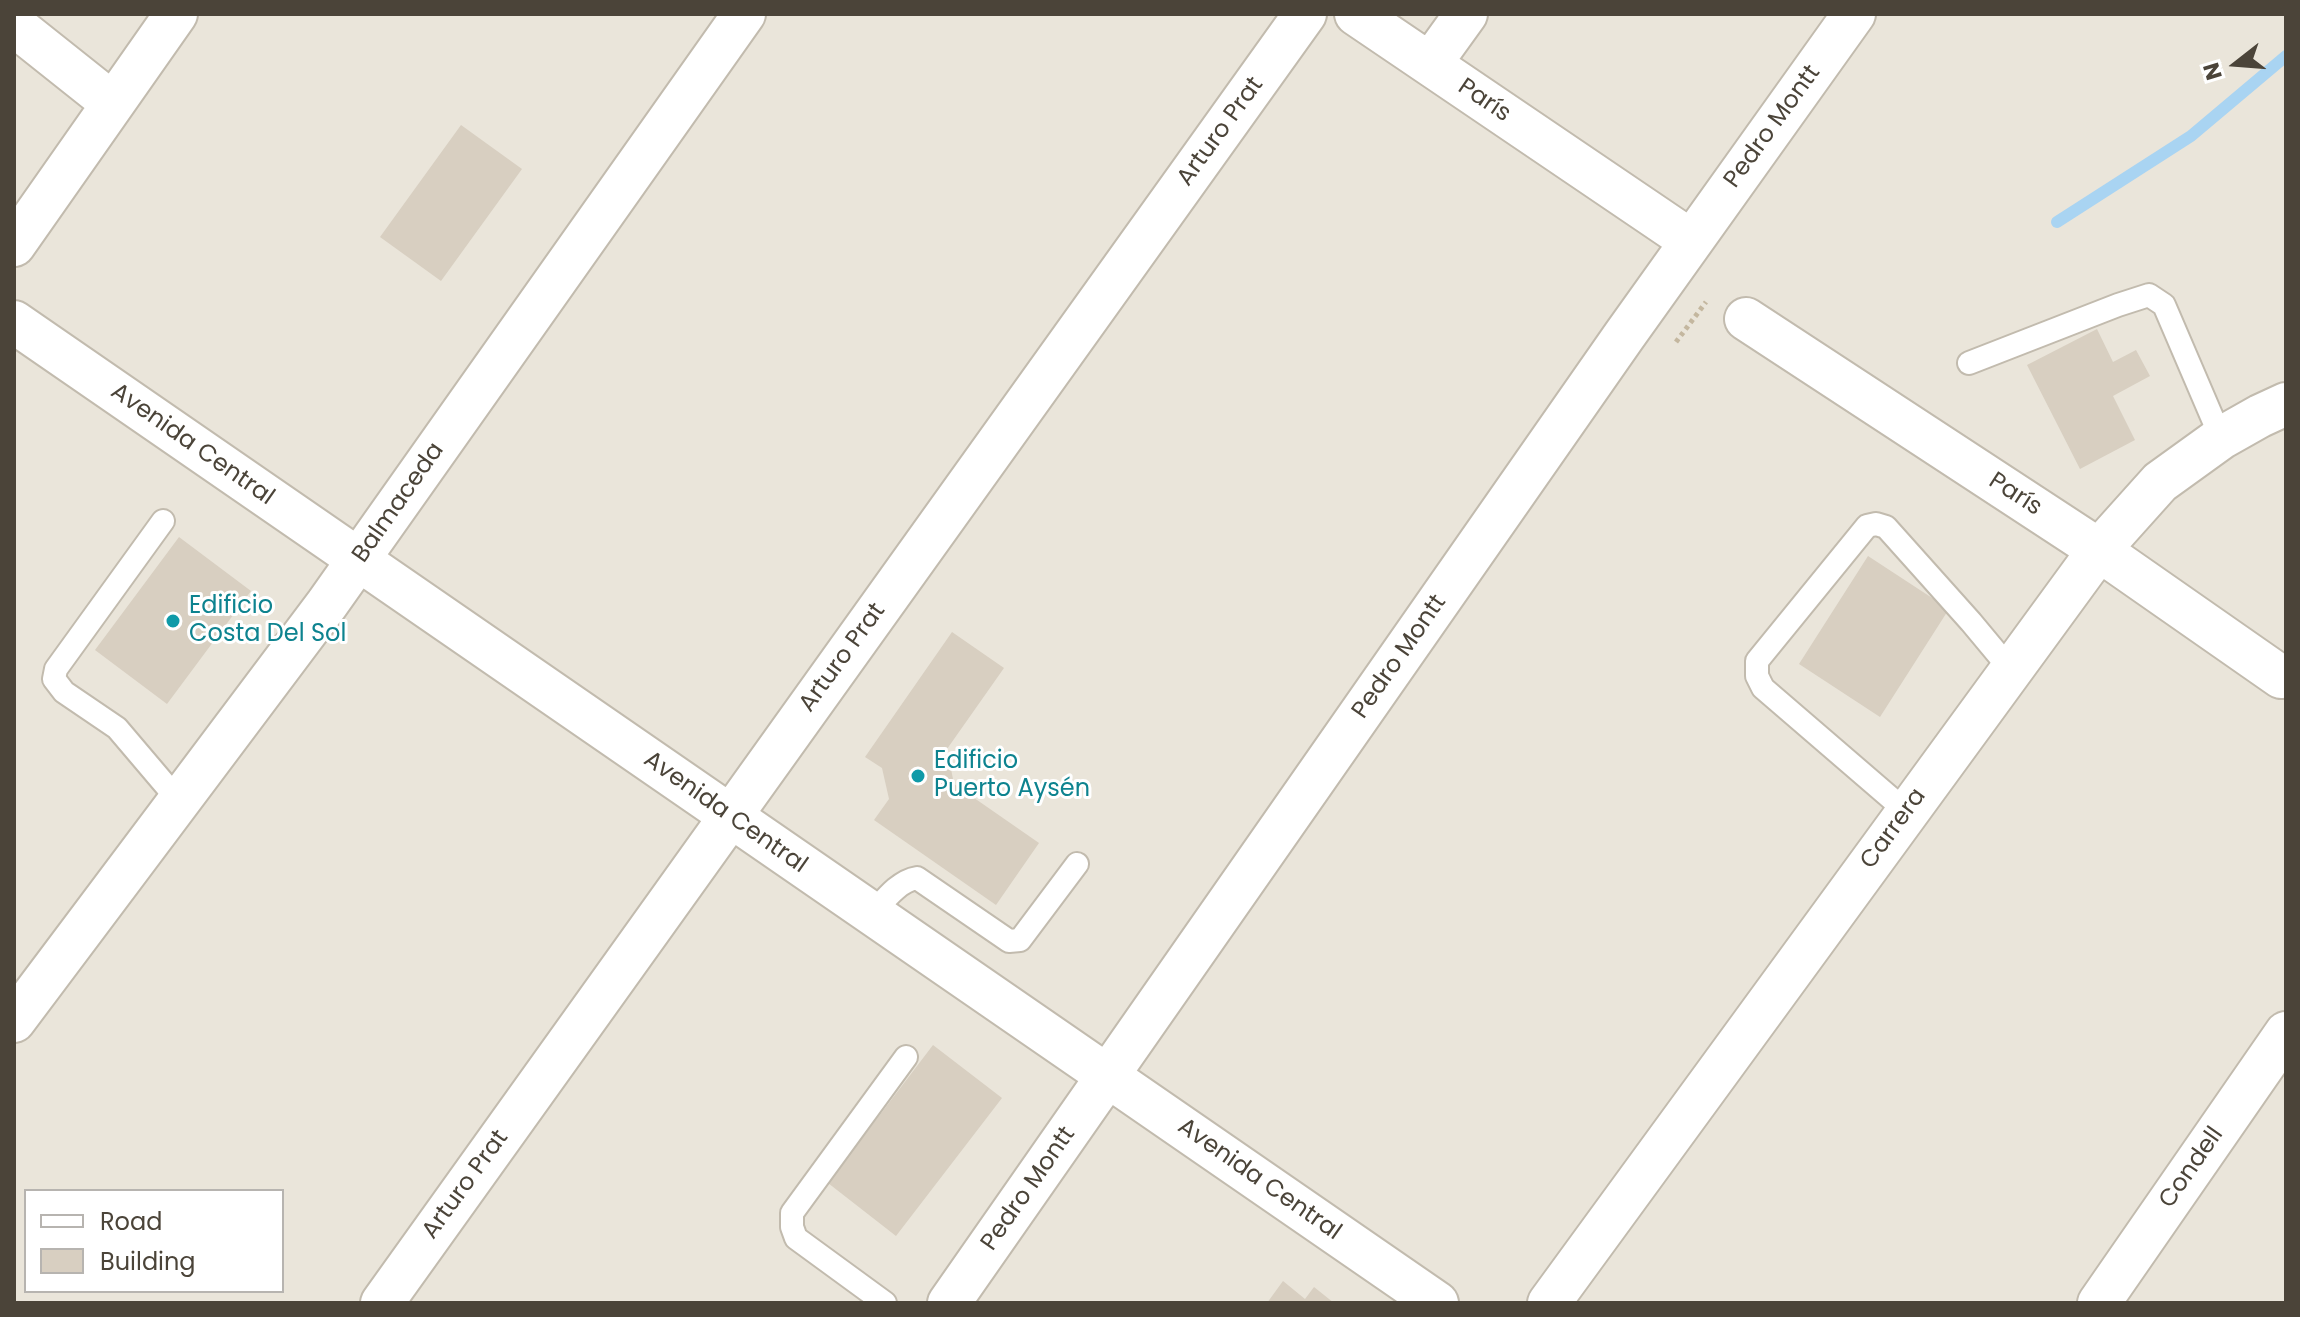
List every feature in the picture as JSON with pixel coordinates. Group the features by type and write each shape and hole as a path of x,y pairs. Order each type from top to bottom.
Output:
{"street":[{"path":"14,245 176,14"},
{"name":"Balmaceda","path":"14,1021 359,560 744,14"},
{"name":"Arturo Prat","path":"382,1303 1305,14"},
{"name":"París","path":"1356,14 1691,241"},
{"path":"1430,64 1466,14"},
{"name":"Pedro Montt","path":"949,1303 1691,241 1854,14"},
{"path":"14,25 112,103"},
{"name":"París","path":"1746,319 2099,550 2281,677"},
{"name":"Avenida Central","path":"14,322 1437,1303"},
{"name":"Carrera","path":"1549,1303 2099,550 2160,482 2221,438 2286,404"},
{"name":"Condell","path":"2099,1303 2285,1037"}],"lane":[{"path":"1969,363 2149,295 2164,305 2221,438"},
{"path":"163,521 56,669 54,679 64,692 117,728 179,801"},
{"path":"1907,812 1763,688 1757,676 1757,661 1867,526 1876,524 1886,527 2011,670"},
{"path":"871,915 893,891 910,879 917,878 1014,942 1020,940 1077,864"},
{"path":"885,1303 796,1238 792,1213 906,1057"}],"shaded area":[{"path":"14,14 2286,14 2286,1303 14,1303"}],"building":[{"path":"461,125 522,169 441,281 380,237"},
{"path":"2097,329 2113,362 2136,350 2150,376 2113,396 2135,440 2080,469 2027,365"},
{"name":"Edificio Costa Del Sol","path":"179,537 251,591 167,704 95,650"},
{"path":"1868,556 1949,609 1880,717 1799,664"},
{"name":"Edificio Puerto Aysén","path":"952,632 1004,668 947,749 954,784 1039,843 996,905 874,820 889,799 882,768 865,757"},
{"path":"933,1045 1002,1098 896,1236 828,1183"},
{"path":"1283,1281 1305,1299 1314,1287 1334,1303 1267,1303"}],"waterway":[{"path":"2057,222 2191,136 2286,56"}],"place":[{"name":"Edificio Costa Del Sol","path":"173,621"},
{"name":"Edificio Puerto Aysén","path":"918,776"}]}
